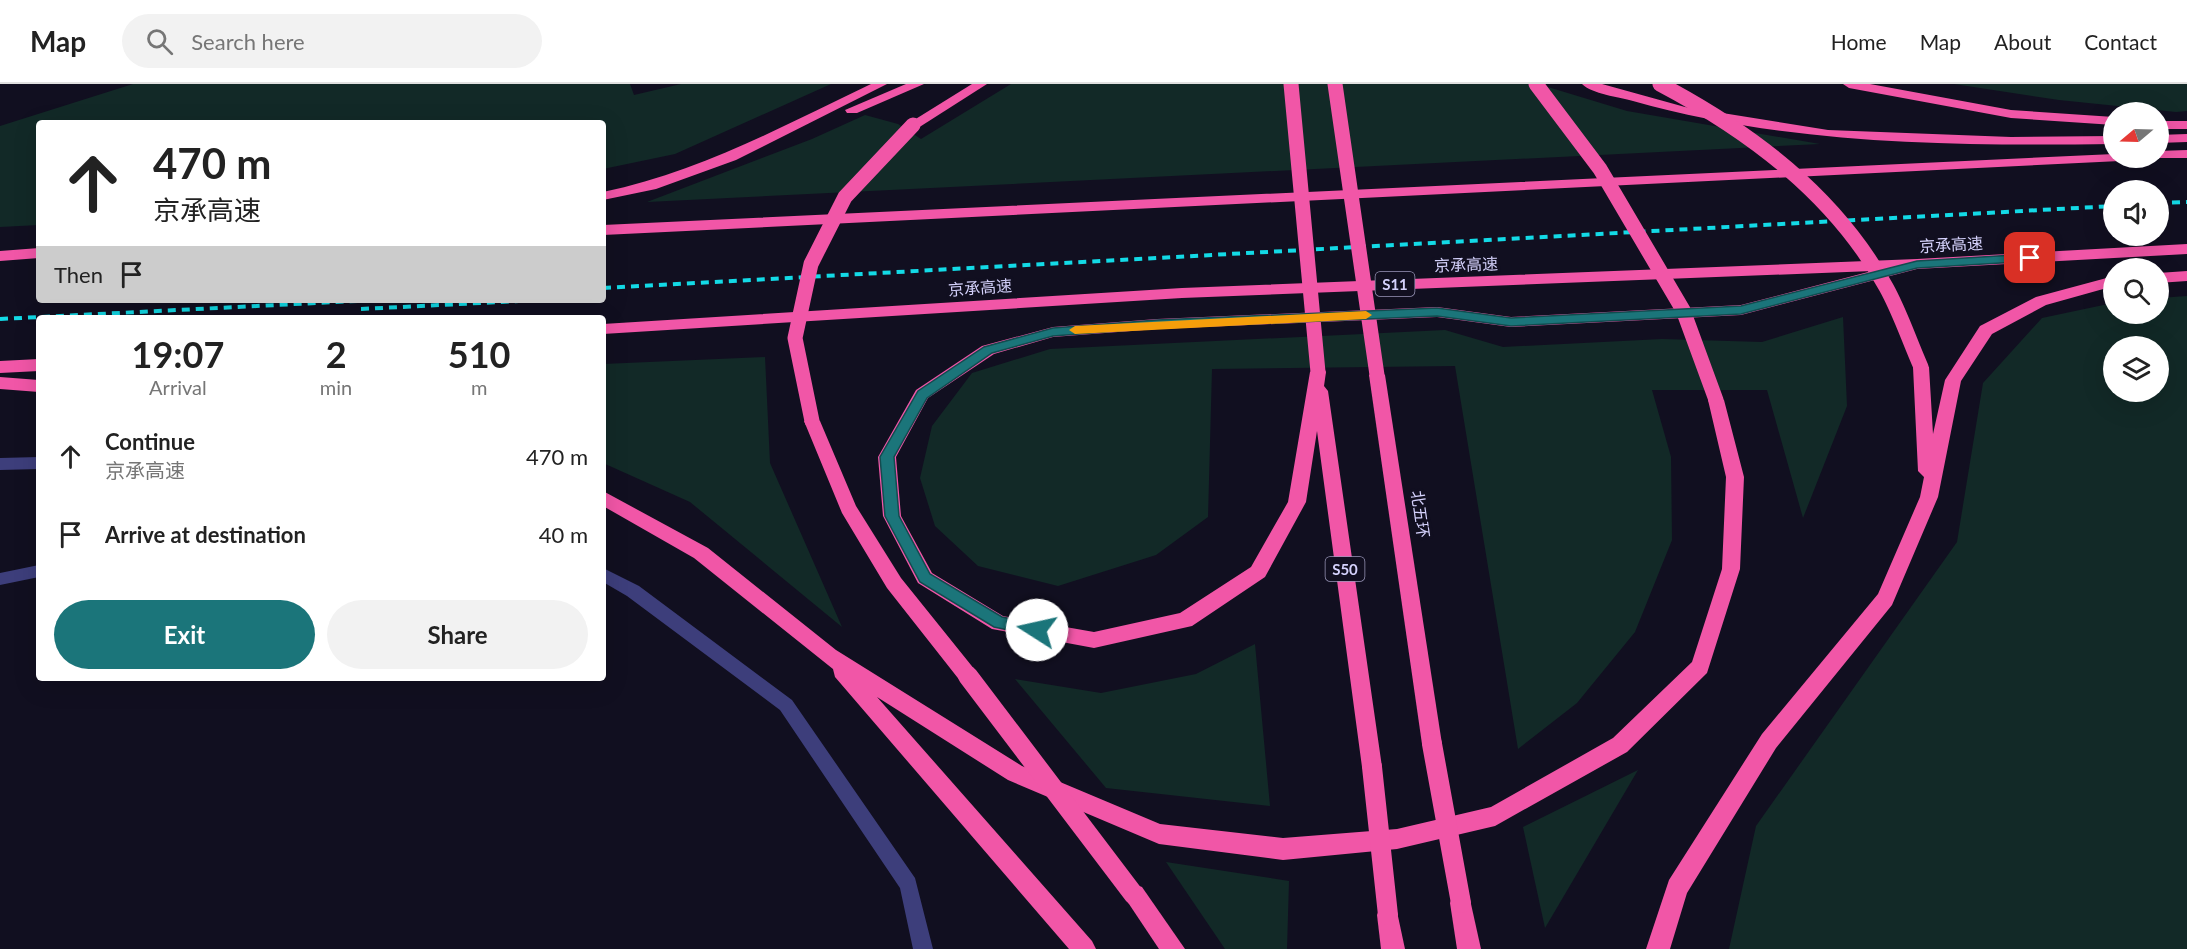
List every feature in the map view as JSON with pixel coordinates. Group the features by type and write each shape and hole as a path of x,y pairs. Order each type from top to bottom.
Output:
{"highway":[{"path":"731,157 881,84"},
{"path":"606,195 651,186 918,84"},
{"path":"981,84 914,125 844,196 811,264 795,338 812,421 848,508 894,583 968,676 1173,949"},
{"name":"S50","path":"1291,84 1296,116 1317,372 1372,767 1393,949"},
{"name":"北五环","path":"1335,84 1432,744 1469,949"},
{"path":"606,500 701,553 829,656 1015,773 1159,834 1283,849 1397,839 1495,816 1620,745 1700,667 1731,569 1735,477 1716,400 1683,310 1600,169 1536,84"},
{"path":"1588,84 1684,111 1828,134 2011,141 2103,140"},
{"path":"1660,84 1702,104 1763,147 1834,210 1886,287 1921,367 1929,497"},
{"path":"1849,84 2011,114 2103,120"},
{"path":"2169,125 2187,125"},
{"path":"2169,139 2187,138"},
{"path":"2169,155 2187,154"},
{"path":"606,230 2103,159"},
{"name":"京承高速","path":"606,329 1182,293 1917,264 2187,249"},
{"path":"0,258 36,255"},
{"path":"1317,372 1297,502 1258,572 1185,620 1094,640 999,623 925,578 892,516 887,457 922,394 988,350 1053,332 1157,324 1437,312 1511,322 1741,310 1917,264"},
{"path":"2169,277 2187,276"},
{"path":"1658,949 1677,888 1769,741 1885,599 1929,497 1953,380 1986,330 2041,301 2103,284"},
{"path":"0,368 36,365"},
{"path":"0,384 36,386"},
{"path":"829,656 1084,949"}],"street":[{"path":"0,464 36,463"},
{"path":"0,579 36,572"},
{"path":"606,576 633,591 786,705 908,884 923,949"}],"green space":[{"path":"133,84 630,84 634,95 681,84 831,84 675,154 606,168 606,120 36,120 36,225 0,227 0,126"},
{"path":"1011,84 1538,84 1627,111 1820,144 647,202 812,139 865,115 898,124 921,139"},
{"path":"1954,84 2187,84 2187,111 2169,111 2169,102 2103,102 2103,105"},
{"path":"2187,296 2187,949 1729,949 1756,826 1957,542 1983,383 2042,318 2103,305 2103,324 2169,324 2169,297"},
{"path":"1843,317 1847,406 1803,518 1767,390 1652,390 1671,457 1672,540 1635,632 1577,703 1518,749 1455,366 1212,369 1208,517 1156,555 1058,586 978,566 935,526 920,478 932,426 972,373 1050,349 1445,330 1503,347 1662,339 1762,342"},
{"path":"765,357 770,463 842,627 690,502 606,464 606,364"},
{"path":"1255,644 1270,806 1106,788 1015,679 1101,693 1196,674"},
{"path":"1638,770 1545,928 1523,827"},
{"path":"1166,862 1289,881 1287,949 1225,949"}],"railway":[{"path":"2169,203 2187,202"},
{"path":"606,288 2103,207"},
{"path":"79,315 316,303"},
{"path":"361,309 480,303"},
{"path":"0,319 36,317"}],"slow traffic":[{"path":"1075,330 1366,315"}],"route":[{"path":"1037,630 999,623 925,578 892,516 887,457 922,394 988,350 1053,332 1157,324 1437,312 1511,322 1741,310 1917,264 2030,258"}]}
